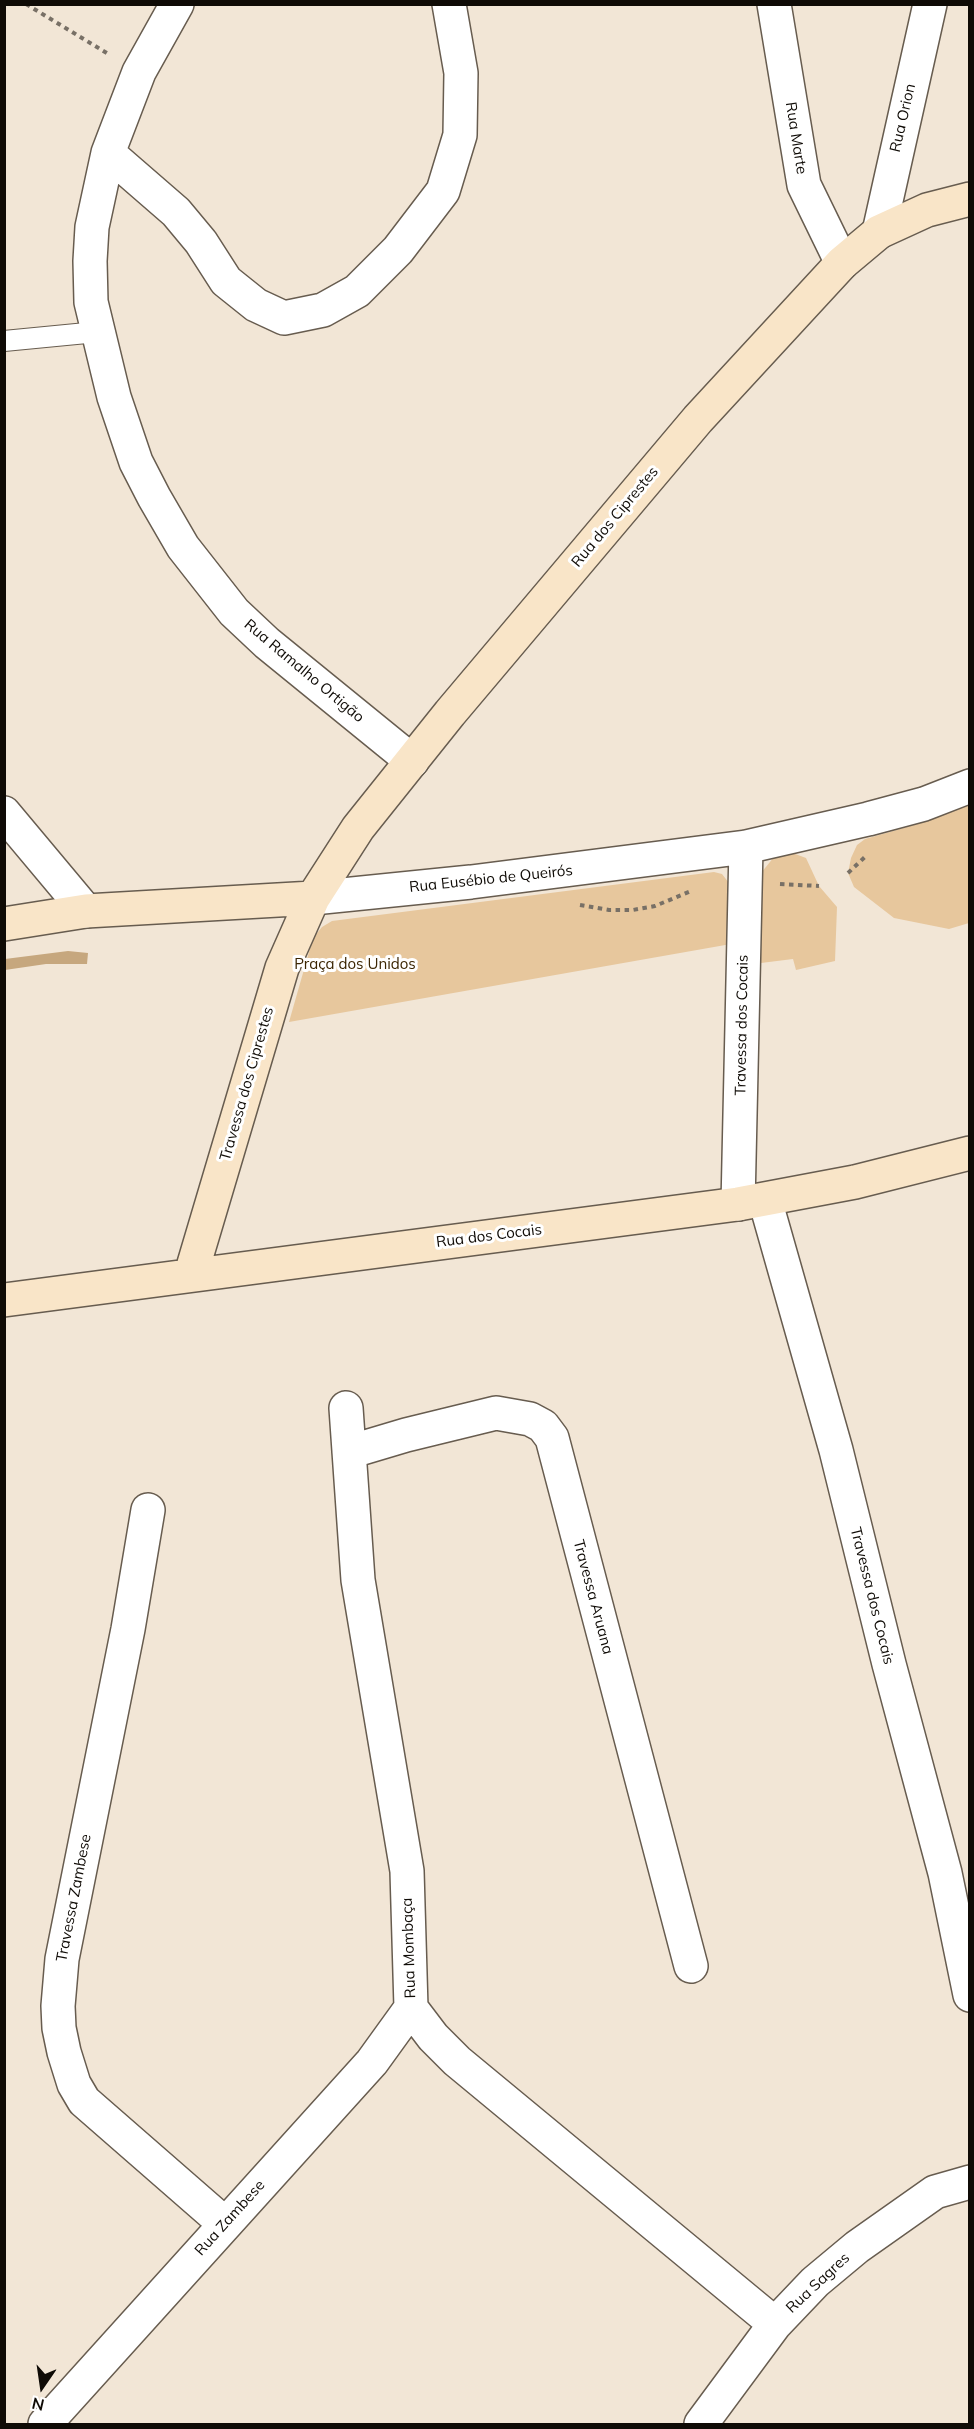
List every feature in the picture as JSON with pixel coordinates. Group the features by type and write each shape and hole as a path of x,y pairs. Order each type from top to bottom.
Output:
{"street":[{"name":"Rua Ramalho Ortigão","path":"177,4 140,72 108,153 92,227 91,302 114,397 136,462 183,547 234,612 267,643 412,761"},
{"path":"108,153 176,212 201,242 226,281 256,305 284,318 323,310 357,291 399,250 443,191 460,135 461,73 449,4"},
{"name":"Rua Marte","path":"774,4 804,185 842,263"},
{"name":"Rua Orion","path":"879,232 930,4"},
{"name":"Rua dos Ciprestes","path":"313,897 358,828 457,704 698,419 842,263 879,232 927,210 969,199"},
{"name":"Rua Eusébio de Queirós","path":"4,924 87,911 313,897 482,880 746,847 924,804 969,786"},
{"path":"4,813 87,911"},
{"name":"Travessa dos Cocais","path":"746,847 751,1202 836,1450 889,1664 945,1873 969,1995"},
{"name":"Travessa dos Ciprestes","path":"191,1274 282,968 313,897"},
{"name":"Rua dos Cocais","path":"4,1300 751,1202 855,1182 969,1153"},
{"name":"Rua Mombaça","path":"346,1408 358,1580 407,1870 411,2008 432,2037 457,2061 776,2324"},
{"name":"Travessa Aruana","path":"349,1452 406,1435 496,1413 530,1419 543,1426 552,1438 691,1966"},
{"name":"Travessa Zambese","path":"148,1510 128,1629 62,1959 58,2006 59,2028 74,2084 84,2101 225,2224"},
{"name":"Rua Zambese","path":"45,2424 372,2062 411,2008"},
{"name":"Rua Sagres","path":"700,2424 776,2324 815,2282 857,2247 935,2192 969,2182"}],"lane":[{"path":"4,340 97,332"}],"path":[{"path":"26,4 140,72"},
{"path":"772,884 819,886"}],"green space":[{"path":"969,805 969,923 949,929 894,918 854,887 848,873 851,858 857,845 865,839 928,821"},
{"path":"790,852 806,858 819,886 837,907 835,961 796,970 793,959 761,963 761,873 774,857"},
{"name":"Praça dos Unidos","path":"714,872 722,874 729,883 731,944 289,1022 313,938 322,927 332,921"}],"shaded area":[{"path":"68,951 88,953 87,964 46,964 5,970 5,959"}]}
